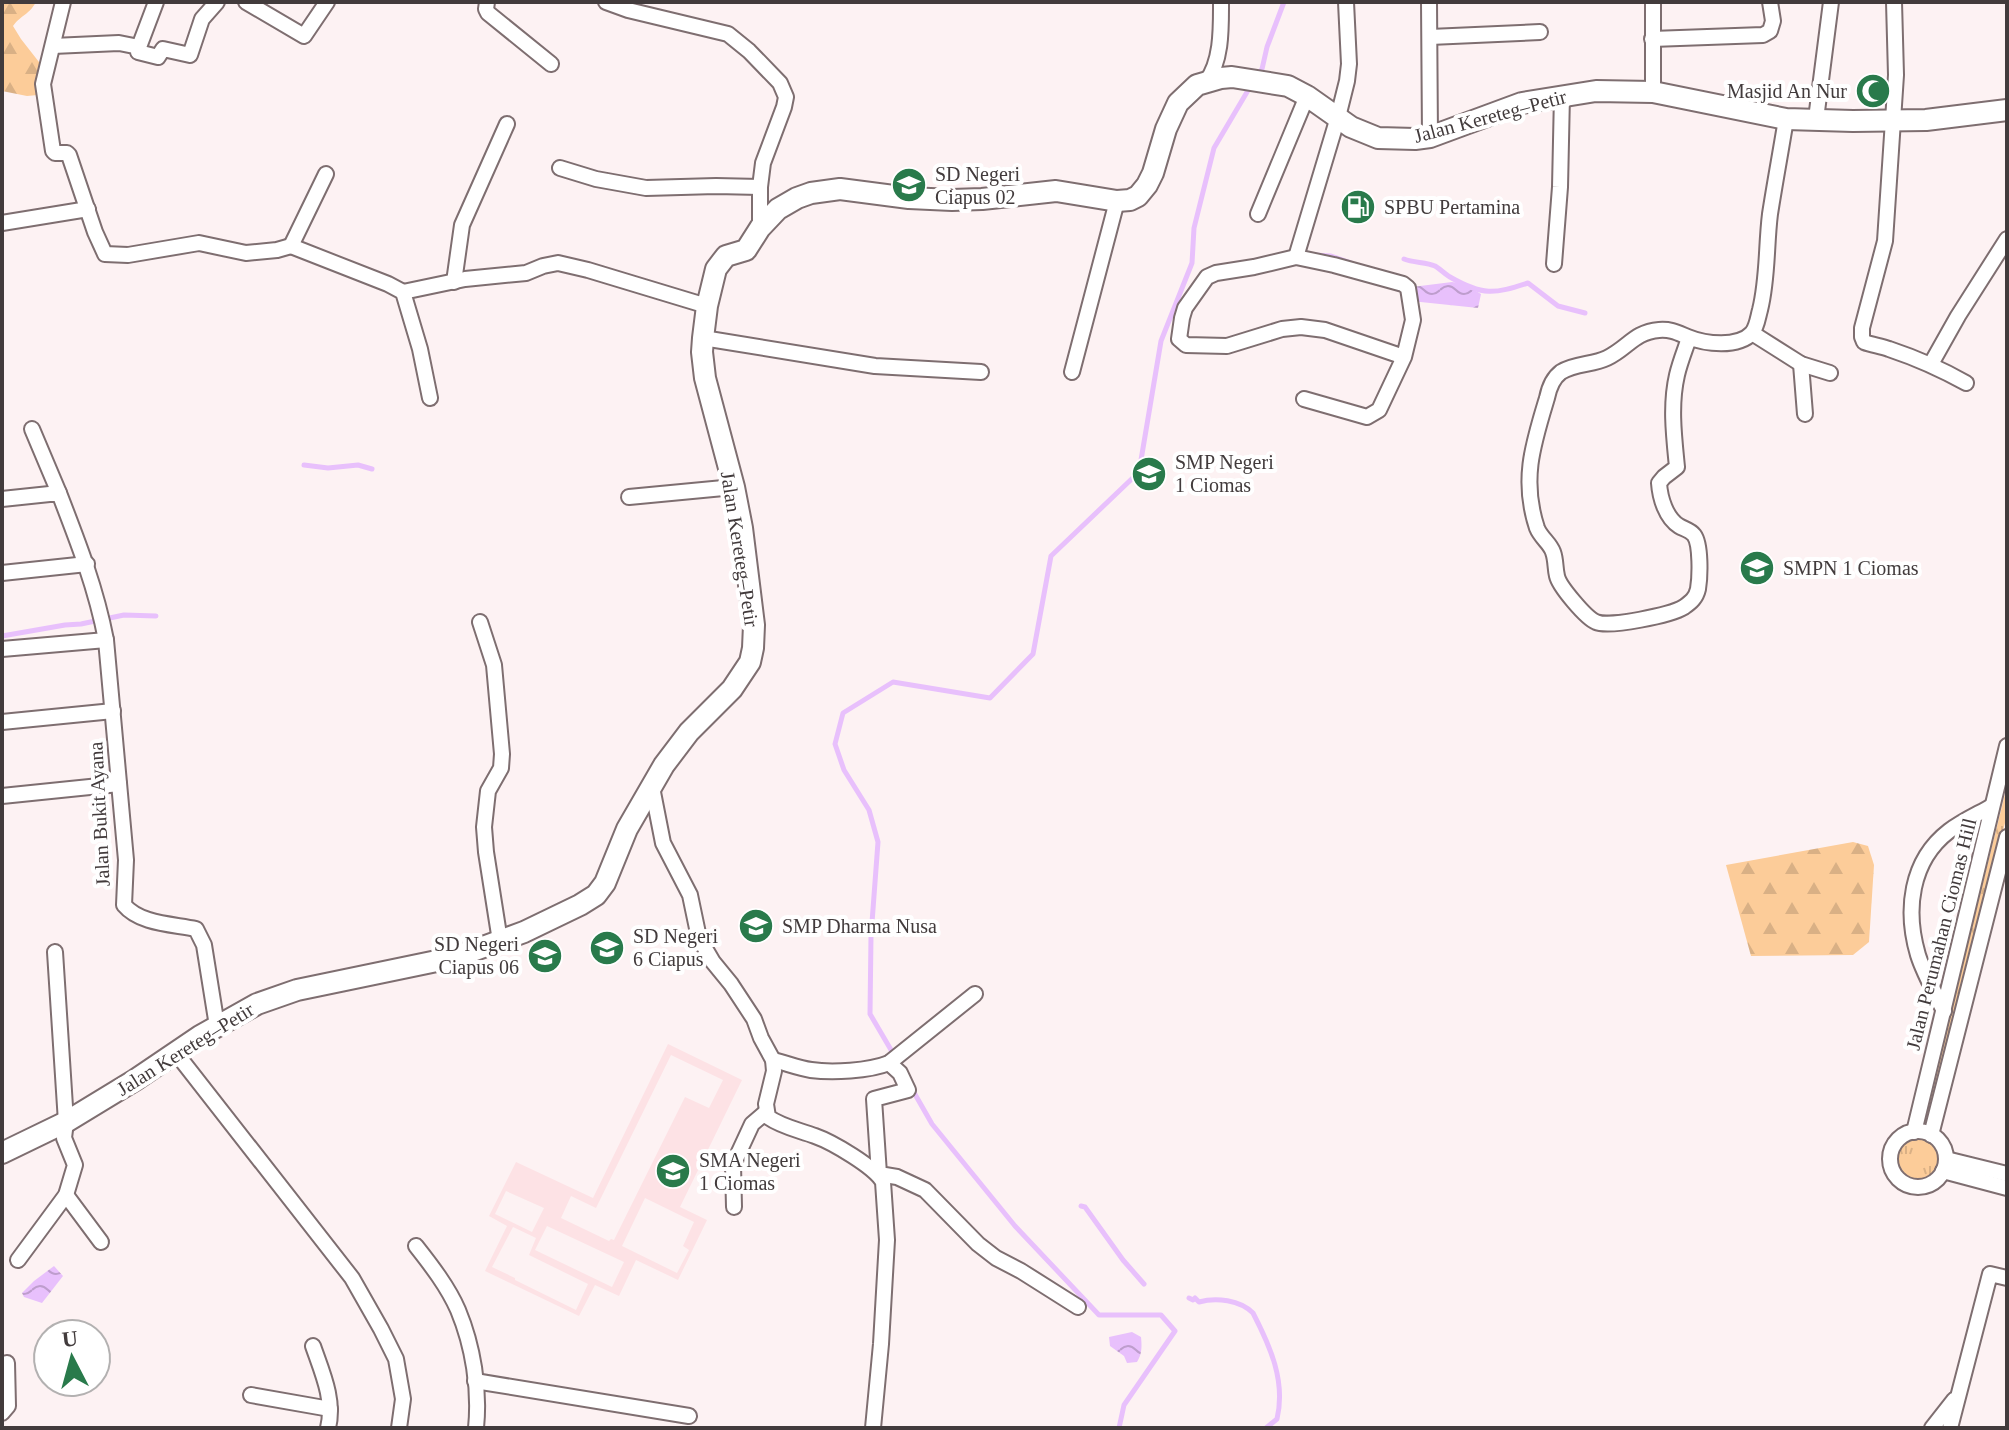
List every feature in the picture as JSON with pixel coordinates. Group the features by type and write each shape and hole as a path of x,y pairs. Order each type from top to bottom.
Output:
{"street":[{"path":"63,2 43,84 53,151 69,155 105,254 128,255 199,243 246,253 291,246 403,292 526,273 558,263 707,306"},
{"path":"156,2 138,52 158,57 163,49 190,55 202,19 217,2"},
{"path":"246,2 304,36 327,2"},
{"path":"487,2 488,13 551,64"},
{"path":"606,2 728,34 780,83 786,97 763,163 760,228"},
{"path":"1072,372 1117,201 1138,196 1147,185 1172,114 1187,93 1206,82 1214,72 1219,48 1221,2"},
{"path":"1296,257 1338,117 1349,64 1346,2"},
{"path":"1429,2 1430,137"},
{"path":"1653,2 1653,92"},
{"path":"1652,39 1763,35 1772,27 1770,2"},
{"path":"1816,119 1831,2"},
{"path":"1894,2 1896,75 1885,241 1862,337 1868,344 1931,364 1966,383"},
{"path":"1430,37 1540,32"},
{"path":"53,46 119,43 139,47"},
{"name":"Jalan Kereteg–Petir","path":"1206,82 1232,77 1288,86 1351,127 1378,138 1430,137 1522,103 1596,91 1653,92 1786,119 1892,121 1951,118 2007,110"},
{"path":"1554,264 1562,95"},
{"path":"1258,214 1307,96"},
{"path":"1689,338 1675,388 1677,467 1659,483 1669,516 1696,537 1697,594 1681,609 1666,614 1631,621 1597,623 1560,584 1552,549 1540,535 1529,500 1530,462 1548,394 1558,374 1609,358 1642,333 1666,330 1715,343 1744,339 1752,333 1765,288 1770,218 1786,119"},
{"path":"454,282 462,225 507,124"},
{"path":"560,168 606,182 646,188 760,187"},
{"path":"291,246 326,174"},
{"name":"Jalan Kereteg–Petir","path":"2,1153 66,1122 257,1004 275,997 456,957 500,941 596,895 605,883 627,829 676,748 732,689 750,662 754,625 742,528 705,378 702,352 707,306 719,262 726,256 746,250 760,228 778,209 797,198 823,190 840,189 952,200 1056,191 1117,201"},
{"path":"2,223 88,209"},
{"path":"1931,364 2007,239"},
{"path":"1304,399 1367,417 1379,410 1404,357 1413,320 1408,288 1403,284 1296,257 1207,277 1185,308 1179,339 1186,345 1227,346 1282,329 1301,327 1325,330 1404,357"},
{"path":"403,292 420,349 430,398"},
{"path":"1752,333 1801,364 1830,373"},
{"path":"703,338 875,366 981,372"},
{"path":"1801,364 1805,414"},
{"name":"Jalan Bukit Ayana","path":"32,429 87,564 100,607 106,640 127,874 124,905 130,913 144,919 196,929 204,945 217,1026"},
{"path":"629,497 734,487"},
{"path":"2,499 59,493"},
{"path":"2,573 87,564"},
{"path":"480,622 494,665 502,754 501,768 488,791 484,827 500,941"},
{"path":"2,649 106,640"},
{"path":"2,722 113,711"},
{"name":"Jalan Perumahan Ciomas Hill","path":"1914,1132 2007,746"},
{"path":"2,796 119,784"},
{"path":"652,787 663,843 690,895 699,938 754,1019 773,1060 774,1071 766,1112 768,1117 817,1136 879,1174 897,1177 925,1190 987,1251 1078,1307"},
{"path":"1944,1011 1919,957 1913,930 1912,894 1921,866 1949,831 1992,806"},
{"name":"Jalan Perumahan Ciomas Hill","path":"1931,1135 2007,837"},
{"path":"18,1260 66,1195 75,1165 64,1138 66,1122 55,952"},
{"path":"773,1060 810,1070 858,1070 889,1063 975,994"},
{"path":"176,1053 352,1278 396,1359 403,1399 399,1428"},
{"path":"873,1428 887,1240 874,1099 908,1090 900,1073 889,1063"},
{"path":"734,1207 733,1165 752,1124 766,1112"},
{"path":"1914,1132 1931,1135 1942,1145 1945,1165 1933,1183 1919,1187 1902,1182 1891,1167 1893,1148 1905,1135 1914,1132"},
{"path":"1945,1165 2007,1174"},
{"path":"1945,1165 2007,1188"},
{"path":"66,1195 101,1242"},
{"path":"416,1246 457,1308 473,1360 478,1406 476,1428"},
{"path":"1950,1428 1990,1274 2007,1278"},
{"path":"313,1346 326,1384 331,1418 328,1428"},
{"path":"2,1413 8,1406 7,1363"},
{"path":"475,1381 689,1416"},
{"path":"1932,1428 1958,1393"},
{"path":"251,1395 330,1409"}],"shaded area":[{"name":"SMA Negeri 1 Ciomas","path":"668,1044 742,1080 680,1207 707,1220 678,1280 636,1260 619,1296 595,1285 579,1316 485,1271 507,1226 489,1216 516,1162 593,1198","holes":["671,1055 723,1080 709,1108 685,1097 614,1240 609,1241 561,1218 571,1196 596,1208","506,1191 544,1208 532,1232 495,1214","645,1198 694,1222 683,1246 689,1250 677,1273 622,1246","547,1226 624,1262 612,1287 535,1250","513,1227 536,1238 529,1255 588,1284 576,1310 492,1267"]}],"green space":[{"path":"2,2 36,2 13,26 46,71 49,94 27,96 2,91"},
{"path":"2007,786 2007,815 1928,1119 1926,1112"},
{"path":"1853,842 1868,846 1874,865 1869,942 1853,955 1751,956 1726,865"},
{"path":"1918,1139 1933,1145 1939,1160 1933,1175 1918,1181 1903,1175 1897,1160 1903,1145"}],"water":[{"path":"1452,282 1464,284 1481,294 1478,308 1411,301 1412,287"},
{"path":"54,1266 63,1276 42,1303 24,1297 22,1293"},
{"path":"1132,1332 1141,1337 1141,1350 1137,1362 1127,1363 1124,1356 1110,1346 1109,1337"}],"waterway":[{"path":"1258,75 1284,2"},
{"path":"894,1055 870,1014 871,936 878,842 869,810 844,770 835,744 843,713 893,682 990,698 1033,654 1051,556 1139,472 1161,341 1192,263 1194,228 1214,148 1250,87"},
{"path":"1314,255 1331,256 1351,263"},
{"path":"1404,259 1435,266 1461,283 1480,290 1497,291 1528,283 1558,306 1585,313"},
{"path":"304,465 328,468 358,465 372,469"},
{"path":"2,636 124,615 156,616"},
{"path":"912,1089 932,1124 1015,1226 1099,1315 1161,1315 1175,1331 1124,1405 1119,1428"},
{"path":"1081,1206 1085,1207 1144,1284"},
{"path":"1189,1298 1199,1302 1228,1301 1253,1313 1278,1377 1277,1419 1266,1428"}],"place":[{"name":"Masjid An Nur","path":"1873,91"},
{"name":"SD Negeri Ciapus 02","path":"909,185"},
{"name":"SPBU Pertamina","path":"1358,207"},
{"name":"SMP Negeri 1 Ciomas","path":"1149,474"},
{"name":"SMPN 1 Ciomas","path":"1757,568"},
{"name":"SMP Dharma Nusa","path":"756,926"},
{"name":"SD Negeri 6 Ciapus","path":"607,948"},
{"name":"SD Negeri Ciapus 06","path":"545,956"},
{"name":"SMA Negeri 1 Ciomas","path":"673,1171"}]}
